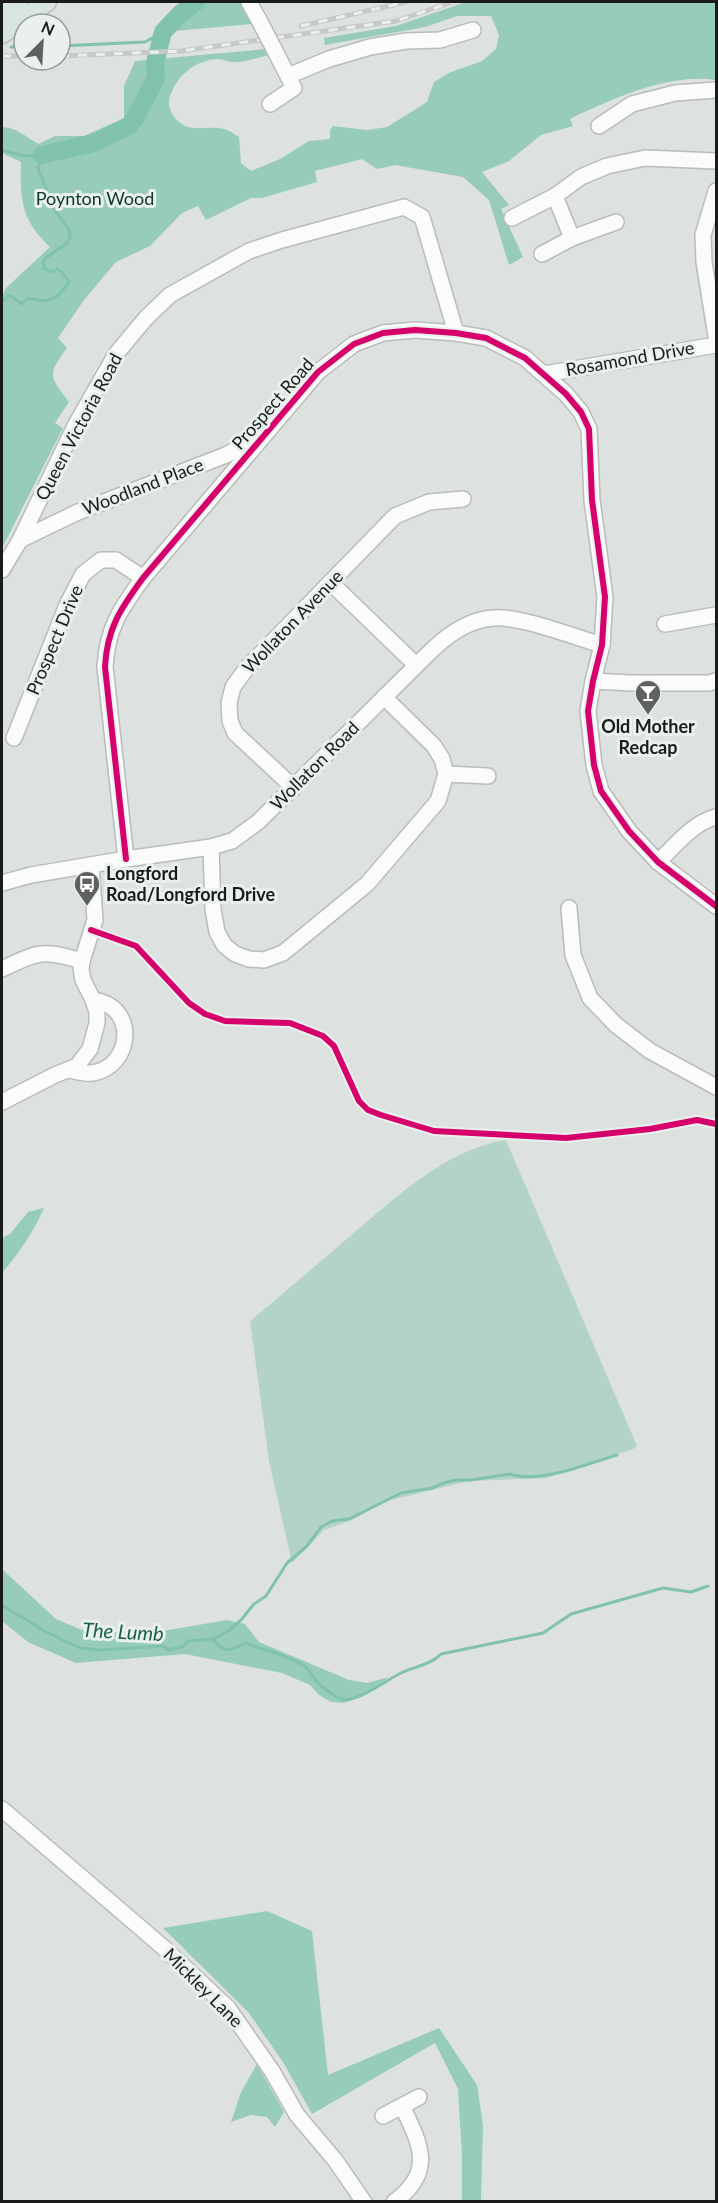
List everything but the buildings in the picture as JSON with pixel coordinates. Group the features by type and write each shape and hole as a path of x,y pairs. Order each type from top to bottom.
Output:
{"main road":[{"path":"2,14 19,2"},
{"path":"2,34 47,2"}],"street":[{"path":"249,2 294,88 270,104"},
{"path":"288,76 329,59 370,47 406,41 440,40 473,30"},
{"path":"609,124 632,104 650,98 688,91 717,90"},
{"path":"512,218 555,196 581,177 607,166 645,158 717,161"},
{"path":"717,191 703,235 704,262 717,336"},
{"path":"555,196 572,238"},
{"name":"Queen Victoria Road","path":"2,570 20,540 75,426 116,354 146,318 170,295 249,251 404,207 422,217 456,333"},
{"path":"542,254 572,238 616,222"},
{"name":"Prospect Road","path":"126,859 106,695 106,646 117,614 143,578 238,469 318,372 354,344 369,338 395,331 426,330 486,338 525,358 573,403 589,429 592,500 604,597 602,645 588,711 594,765 601,791 629,831 658,862 717,906"},
{"name":"Rosamond Drive","path":"544,374 717,345"},
{"name":"Woodland Place","path":"20,540 78,512 226,455 267,433"},
{"path":"226,455 238,469"},
{"name":"Wollaton Avenue","path":"294,788 235,733 230,721 228,703 233,687 246,669 395,516 429,502 463,499"},
{"name":"Prospect Drive","path":"14,738 67,605 83,574 101,560 116,560 143,578"},
{"path":"331,583 416,665"},
{"path":"665,624 717,615"},
{"name":"Wollaton Road","path":"2,883 31,875 211,847 232,841 246,832 294,788 416,665 451,633 470,624 494,618 519,621 602,645"},
{"path":"593,681 709,683 717,681"},
{"path":"211,847 213,909 217,932 224,945 235,954 249,959 264,960 283,953 367,884 438,801 447,774 434,746 384,697"},
{"path":"447,774 488,776"},
{"path":"658,862 691,830 710,818 717,817"},
{"path":"2,1102 77,1066 90,1049 97,1023 97,1012 82,980 81,961 95,920 91,865"},
{"path":"567,914 573,954 590,998 616,1025 650,1051 717,1087"},
{"path":"2,969 34,953 43,952 81,961"},
{"path":"69,1070 93,1073 101,1070 116,1058 124,1043 125,1025 121,1017 105,1002 93,1000"},
{"name":"Mickley Lane","path":"2,1809 164,1948 228,2008 272,2071 297,2115 334,2160 364,2202"},
{"path":"383,2116 419,2097"},
{"path":"394,2202 407,2192 417,2179 422,2158 418,2140 402,2106"}],"green space":[{"path":"196,2 240,2 252,24 163,32 180,14"},
{"name":"Poynton Wood","path":"466,2 716,2 716,80 679,80 641,89 604,103 570,119 573,126 541,135 509,161 482,172 509,205 501,209 523,257 509,265 489,200 463,177 395,165 377,169 362,159 315,171 317,182 262,198 251,198 206,220 198,206 182,213 150,246 116,262 84,300 58,338 67,348 56,364 53,375 54,381 69,402 55,423 63,428 2,548 2,296 6,288 50,247 33,228 24,208 21,162 2,153 2,127 16,131 38,144 55,136 84,136 124,118 124,86 135,61 266,49 269,55 251,60 230,62 221,59 195,65 177,82 169,100 171,112 187,127 222,128 239,137 241,163 251,171 280,159 309,141 330,139 330,130 333,126 367,130 387,127 427,102 434,82 449,73 482,61 496,49 499,35 491,16 457,16 425,27 325,45 324,38 396,26"},
{"path":"506,1140 637,1446 546,1478 469,1481 387,1501 352,1520 324,1530 292,1563 269,1461 250,1321 421,1178 462,1154 483,1145"},
{"path":"44,1208 25,1242 2,1273 2,1238 10,1234 28,1212"},
{"path":"2,1569 56,1619 87,1632 157,1632 227,1620 245,1624 259,1642 349,1680 367,1683 389,1677 361,1697 344,1703 331,1702 319,1695 310,1685 282,1673 185,1654 76,1663 28,1642 2,1621"},
{"path":"267,1911 312,1931 328,2075 439,2028 477,2085 483,2125 481,2201 462,2201 458,2089 435,2043 312,2114 283,2062 248,2012 163,1928"},
{"path":"257,2064 284,2112 275,2127 267,2117 251,2115 231,2122 241,2092"}],"waterway":[{"path":"42,155 94,143 129,126 156,78 155,63 163,32 180,14 196,2"},
{"path":"72,45 145,42 163,32"},
{"path":"2,150 24,156 42,155 38,168 55,211 69,229 70,238 43,262 44,268 51,272 57,269 69,282 56,297 42,301 28,298 22,304 8,296 2,302"},
{"name":"The Lumb","path":"2,1605 46,1632 80,1648 100,1650 165,1646 167,1650 183,1647 188,1641 213,1639 227,1632 254,1604 266,1596 287,1563 307,1546 321,1527 332,1521 349,1519 401,1493 432,1488 456,1480 510,1474 535,1477 549,1475 617,1455"},
{"path":"213,1639 221,1648 228,1650 246,1643 296,1661 306,1667 321,1686 338,1698 347,1700 371,1691 399,1674 432,1661 441,1654 543,1633 571,1614 663,1588 691,1592 708,1586"}],"railway":[{"path":"301,26 406,2"},
{"path":"72,56 181,51 396,21 453,2"},
{"path":"2,56 12,56"}],"cycle path":[{"path":"126,859 105,667 112,630 128,599 143,578 318,372 354,344 383,333 415,330 456,333 486,338 525,358 566,394 581,412 589,429 592,500 605,597 602,645 588,711 594,765 601,791 629,831 658,862 716,906"},
{"path":"91,930 136,946 189,1003 205,1014 225,1021 290,1023 323,1036 334,1046 359,1101 368,1110 381,1115 434,1131 566,1138 650,1129 697,1120 716,1124"}],"place":[{"name":"Old Mother Redcap","path":"648,716"},
{"name":"Longford Road/Longford Drive","path":"87,907"}]}
